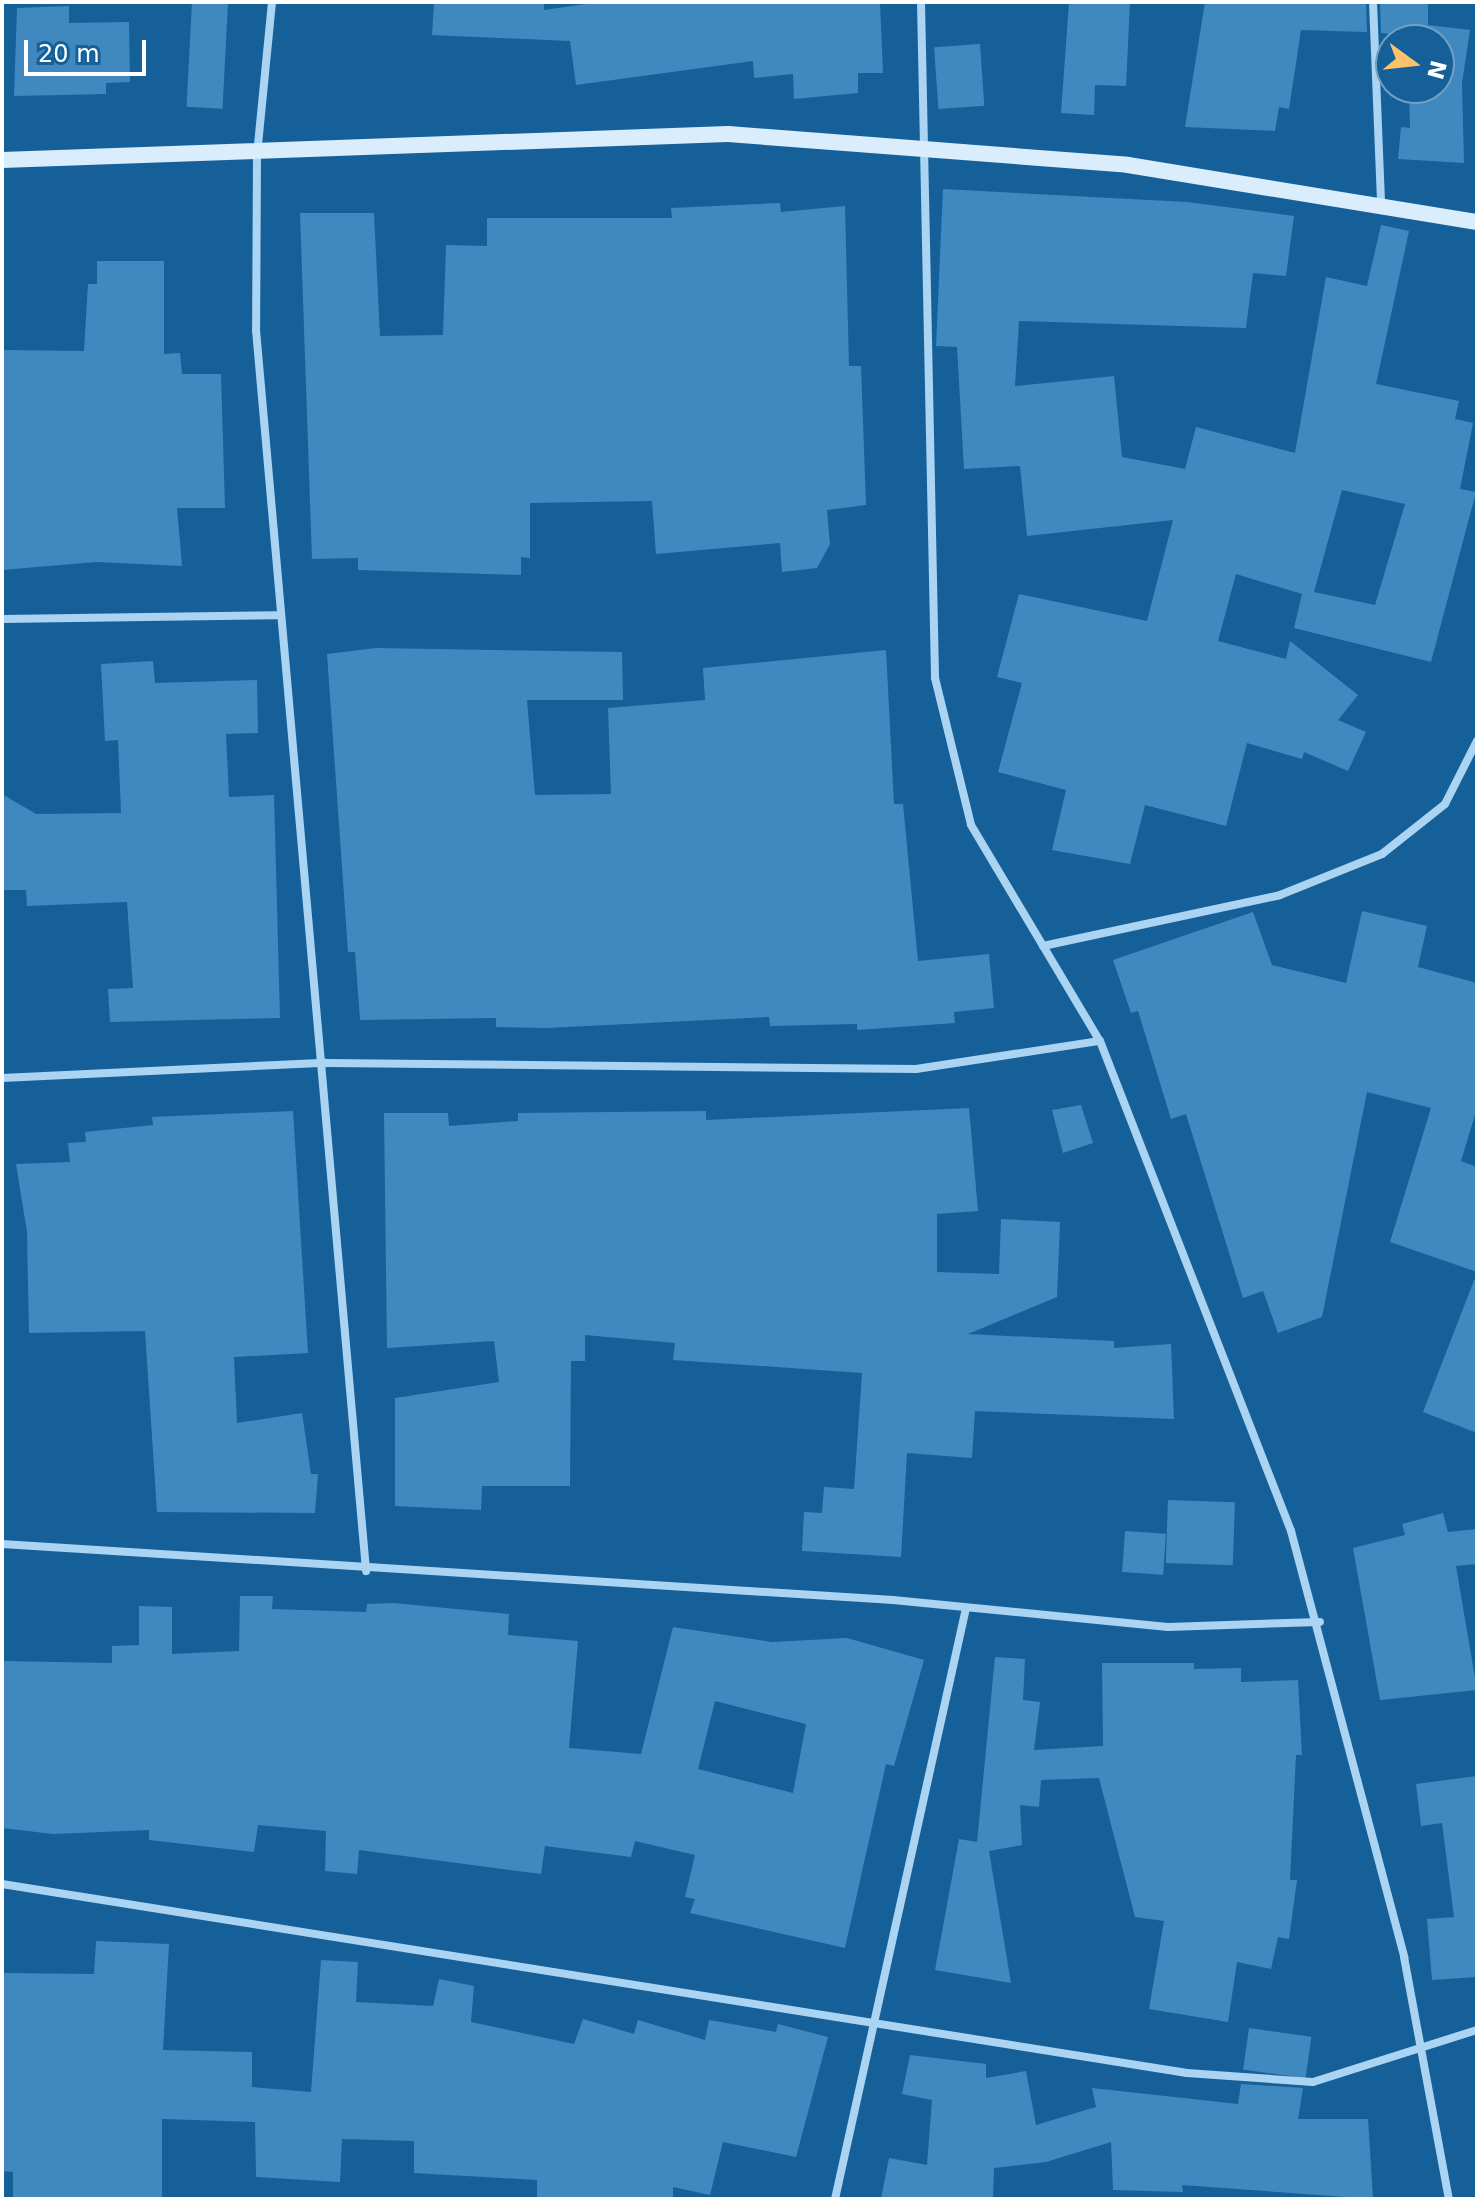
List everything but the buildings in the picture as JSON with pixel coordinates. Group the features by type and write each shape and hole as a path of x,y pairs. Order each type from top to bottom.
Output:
{"main road":[{"path":"2,160 257,156 728,134 1128,165 1477,222"}],"street":[{"path":"272,2 257,156 256,330 277,615 326,1063 366,1571"},
{"path":"921,2 935,678 971,825 1100,1041 1291,1531 1320,1622 1420,2043 1449,2199"},
{"path":"1373,2 1381,204"},
{"path":"2,619 277,615"},
{"path":"1043,946 1280,895 1382,854 1445,804 1477,741"},
{"path":"2,1078 326,1063 916,1069 1100,1041"},
{"path":"2,1544 366,1571 966,1608 1168,1627 1320,1622"},
{"path":"835,2199 966,1608"},
{"path":"2,1884 877,2020 1187,2073 1313,2082 1420,2043 1477,2030"}]}
